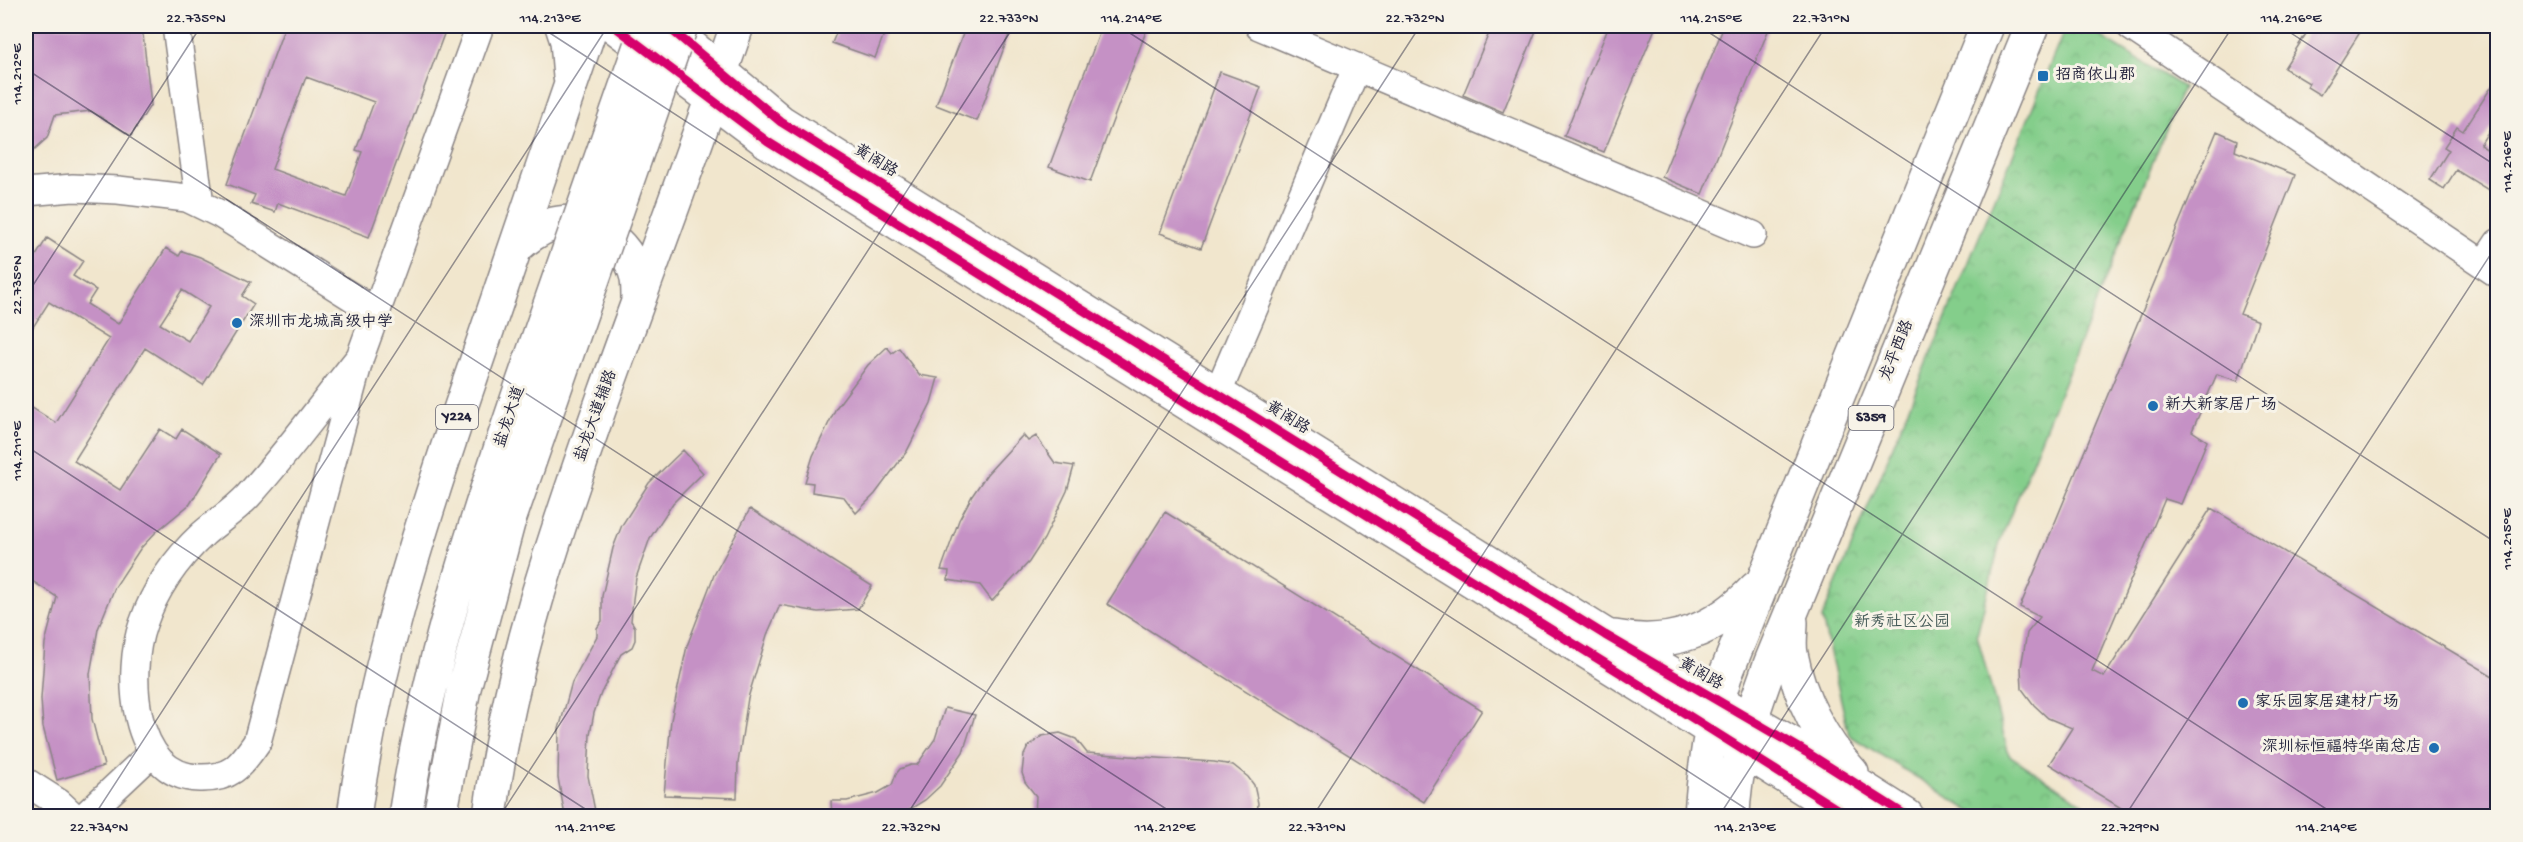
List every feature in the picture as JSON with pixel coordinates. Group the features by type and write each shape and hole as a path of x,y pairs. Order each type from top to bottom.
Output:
{"main road":[{"path":"562,26 570,63 570,88"},
{"name":"Y224","path":"354,816 377,688 398,601 514,248 591,26"},
{"name":"黄阁路","path":"614,26 781,122 1213,405 1714,716 1747,735 1871,794 1907,816"},
{"name":"盐龙大道","path":"405,816 428,695 450,606 478,513 647,26"},
{"name":"黄阁路","path":"667,26 716,86"},
{"name":"盐龙大道","path":"440,816 464,688 508,523 681,26"},
{"name":"盐龙大道辅路","path":"490,816 508,703 530,614 555,532 674,208 737,26"},
{"name":"S359","path":"1701,816 1704,773 1714,716 1763,580 1987,26"},
{"name":"龙平西路","path":"1733,816 1735,780 1771,662 2032,26"},
{"path":"514,248 532,233 552,225 575,223 596,228 615,241 629,258 637,279 638,302"},
{"path":"1843,383 1879,398"},
{"name":"黄阁路","path":"1213,405 1605,635 1714,716"},
{"path":"1605,635 1637,641 1662,641 1685,635 1712,625 1737,608 1763,580"},
{"path":"1791,612 1791,652 1798,680 1809,708 1826,739 1845,766 1871,794"},
{"name":"黄阁路","path":"1747,735 1848,816"}],"lane":[{"path":"176,26 200,204"},
{"path":"360,357 248,496 184,553 166,576 152,601 142,625 136,650 136,702 142,728 153,752 160,762 183,775 195,778 217,778 236,768 257,742 360,357 480,26"},
{"path":"1259,26 1753,236"},
{"path":"2130,26 2493,261"},
{"path":"1213,405 1357,67"},
{"path":"26,192 73,188 118,190 169,195 200,204 220,214 376,312"},
{"path":"85,816 153,752"},
{"path":"26,782 59,803 73,816"}],"green space":[{"name":"新秀社区公园","path":"2066,26 2084,26 2183,87 2000,541 1977,635 2009,755 2102,816 1978,816 1849,735 1822,618"}],"building":[{"path":"26,26 142,26 151,104 131,136 91,111 55,115 47,138 26,157"},
{"path":"285,26 447,26 369,237 278,203 275,212 251,204 255,195 227,184","holes":["306,77 374,102 356,150 362,152 346,196 272,169"]},
{"path":"839,26 887,26 875,58 832,43"},
{"path":"966,26 1012,26 977,121 936,105"},
{"path":"1102,26 1148,26 1090,182 1049,167"},
{"path":"1492,26 1538,26 1503,112 1463,95"},
{"path":"1609,26 1656,26 1604,152 1564,136"},
{"path":"1724,26 1770,26 1702,194 1662,177"},
{"path":"2311,26 2364,26 2320,95 2307,87 2309,83 2284,68"},
{"path":"1220,72 1261,87 1201,248 1160,233"},
{"path":"2498,77 2498,116 2480,145 2498,156 2498,196 2456,170 2444,189 2430,180 2449,150 2444,147 2457,127 2463,131"},
{"path":"2217,131 2237,140 2235,151 2295,175 2240,314 2258,321 2238,381 2217,374 2192,431 2207,441 2181,504 2165,499 2092,671 2104,677 2211,508 2498,679 2498,816 2134,816 2049,764 2072,728 2048,718 2022,689 2021,667 2027,633 2040,617 2020,607"},
{"path":"47,238 83,261 73,276 96,290 87,304 118,324 166,248 179,256 182,251 200,257 251,282 242,296 254,304 203,385 145,348 74,461 120,490 160,429 176,439 182,429 221,454 190,504 156,532 140,549 115,587 98,629 90,674 92,719 104,766 57,780 43,727 41,699 45,643 57,597 26,577 26,404 56,423 109,339 49,302 26,338 26,272","holes":["182,290 209,307 188,341 160,324"]},
{"path":"887,347 892,353 899,348 919,375 938,378 931,403 907,451 875,494 856,513 844,497 812,492 813,483 805,482 813,456 836,408 868,365"},
{"path":"1023,435 1028,441 1036,436 1055,463 1074,466 1067,491 1044,539 1029,562 992,601 980,585 948,580 949,571 941,570 959,520 972,496 987,474"},
{"path":"683,450 703,473 673,503 650,538 636,578 631,621 635,627 635,640 632,647 621,654 601,693 594,713 590,734 588,776 596,816 565,816 558,778 559,729 572,682 597,636 597,628 602,621 602,596 613,548 622,525 649,483"},
{"path":"750,509 872,586 858,609 818,612 780,605 767,635 748,698 738,763 737,798 664,795 671,720 687,646 714,575"},
{"path":"1165,512 1482,710 1424,802 1107,604"},
{"path":"945,708 975,715 963,752 940,786 925,800 899,816 832,816 831,801 847,801 878,793 892,785 900,769 917,765 935,739"},
{"path":"1060,733 1076,739 1087,753 1233,765 1254,785 1258,803 1257,816 1035,816 1036,796 1025,782 1022,773 1024,755 1028,747 1042,736"}],"cycle path":[{"path":"614,26 768,142 1848,816"},
{"path":"667,26 781,122 1605,635 1806,752 1907,816"}],"place":[{"name":"招商依山郡","path":"2043,76"},
{"name":"深圳市龙城高级中学","path":"237,323"},
{"name":"新大新家居广场","path":"2153,406"},
{"name":"家乐园家居建材广场","path":"2243,703"},
{"name":"深圳标恒福特华南总店","path":"2434,748"}]}
